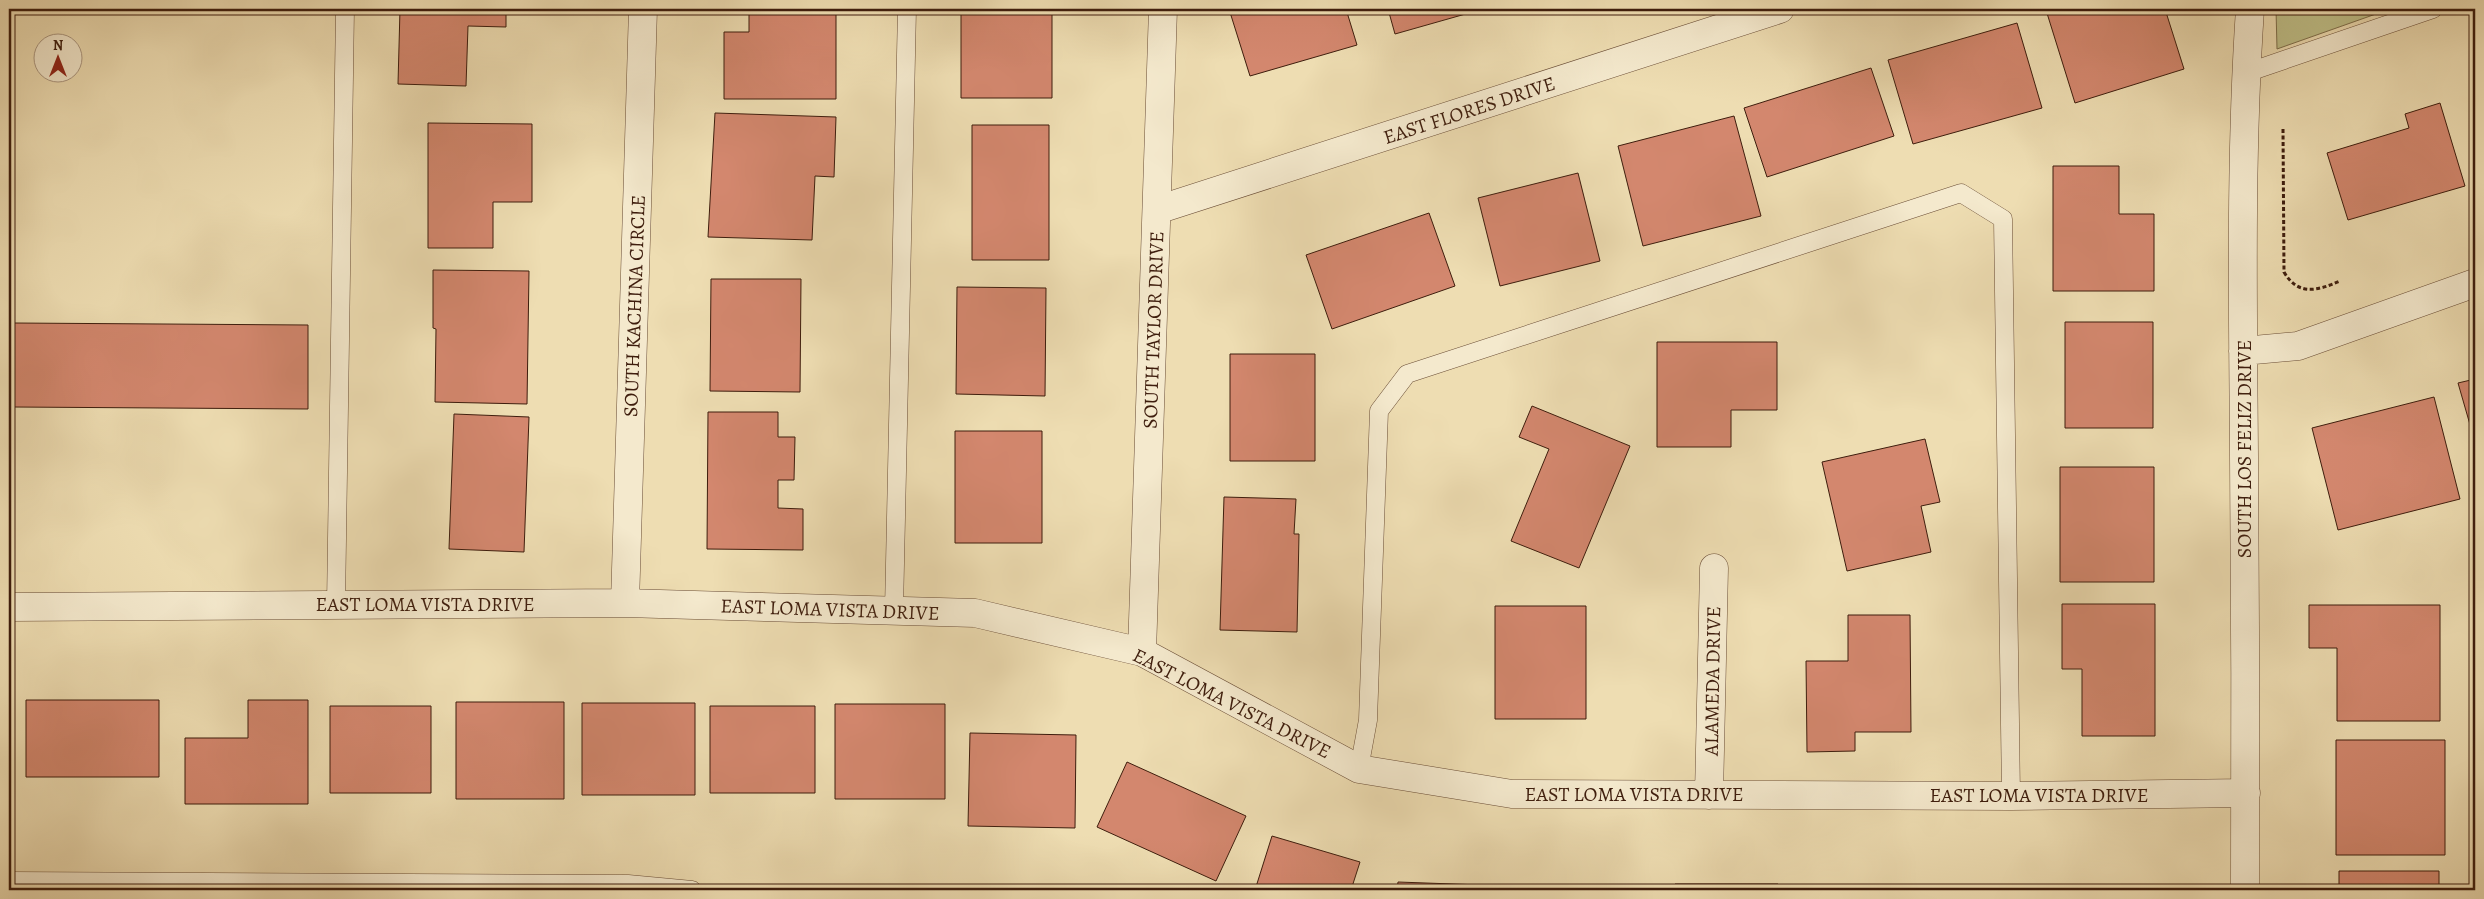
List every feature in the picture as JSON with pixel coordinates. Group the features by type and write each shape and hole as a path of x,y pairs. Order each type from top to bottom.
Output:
{"street":[{"name":"SOUTH KACHINA CIRCLE","path":"625,603 643,9"},
{"name":"SOUTH TAYLOR DRIVE","path":"1142,652 1163,9"},
{"name":"EAST FLORES DRIVE","path":"1157,210 1780,9"},
{"name":"SOUTH LOS FELIZ DRIVE","path":"2245,890 2243,351 2246,73 2250,9"},
{"path":"2243,351 2298,346 2475,283"},
{"name":"ALAMEDA DRIVE","path":"1709,795 1714,568"},
{"name":"EAST LOMA VISTA DRIVE","path":"9,607 625,603 975,612 1142,652 1359,769 1512,794 2011,796 2246,793"}],"lane":[{"path":"336,605 345,9"},
{"path":"894,610 907,9"},
{"path":"2246,73 2433,9"},
{"path":"1359,769 1368,720 1379,411 1407,374 1961,193 2003,219 2011,796"},
{"path":"9,881 69,886 628,884 692,890"}],"path":[{"path":"2283,123 2284,272 2294,285 2305,290 2320,289 2340,281"}],"green space":[{"path":"2276,9 2390,9 2277,49"}],"building":[{"path":"400,9 506,9 506,27 468,26 466,86 398,84"},
{"path":"749,9 836,9 836,99 724,99 724,32 749,32"},
{"path":"961,9 1052,9 1052,98 961,98"},
{"path":"1229,9 1346,9 1357,45 1250,76"},
{"path":"1388,9 1468,9 1469,13 1395,34"},
{"path":"2165,9 2184,69 2075,103 2046,10"},
{"path":"2017,23 2042,108 1913,144 1888,60"},
{"path":"1871,68 1894,136 1767,177 1744,108"},
{"path":"2440,103 2465,186 2348,220 2327,153 2409,128 2405,114"},
{"path":"715,113 836,117 834,177 815,176 812,240 708,237"},
{"path":"1734,116 1761,216 1643,246 1618,146"},
{"path":"428,123 532,124 532,202 493,202 493,248 428,248"},
{"path":"972,125 1049,125 1049,260 972,260"},
{"path":"2053,166 2119,166 2119,214 2154,214 2154,291 2053,291"},
{"path":"1578,173 1600,261 1500,286 1478,198"},
{"path":"1429,213 1455,286 1332,329 1306,255"},
{"path":"433,270 529,271 527,404 435,402 436,329 433,328"},
{"path":"711,279 801,279 800,392 710,391"},
{"path":"957,287 1046,288 1045,396 956,394"},
{"path":"2065,322 2153,322 2153,428 2065,428"},
{"path":"14,323 308,325 308,409 14,407"},
{"path":"1657,342 1777,342 1777,410 1731,410 1731,447 1657,447"},
{"path":"1230,354 1315,354 1315,461 1230,461"},
{"path":"2475,379 2475,442 2458,383"},
{"path":"2434,397 2460,499 2338,530 2312,428"},
{"path":"1532,406 1630,446 1579,568 1511,541 1549,449 1519,437"},
{"path":"708,412 778,412 778,437 795,437 794,480 778,480 778,508 803,509 803,550 707,549"},
{"path":"454,414 529,417 524,552 449,549"},
{"path":"955,431 1042,431 1042,543 955,543"},
{"path":"1925,439 1940,502 1921,506 1931,552 1847,571 1822,462"},
{"path":"2060,467 2154,467 2154,582 2060,582"},
{"path":"1224,497 1296,499 1294,534 1299,534 1297,632 1220,630"},
{"path":"2062,604 2155,604 2155,736 2082,736 2082,669 2062,669"},
{"path":"2309,605 2440,605 2440,721 2337,721 2337,648 2309,648"},
{"path":"1495,606 1586,606 1586,719 1495,719"},
{"path":"1848,615 1910,615 1911,732 1855,732 1855,751 1807,752 1806,661 1848,661"},
{"path":"26,700 159,700 159,777 26,777"},
{"path":"248,700 308,700 308,804 185,804 185,738 248,738"},
{"path":"456,702 564,702 564,799 456,799"},
{"path":"582,703 695,703 695,795 582,795"},
{"path":"835,704 945,704 945,799 835,799"},
{"path":"330,706 431,706 431,793 330,793"},
{"path":"710,706 815,706 815,793 710,793"},
{"path":"970,733 1076,735 1075,828 968,826"},
{"path":"2336,740 2445,740 2445,855 2336,855"},
{"path":"1127,762 1246,816 1216,881 1097,827"},
{"path":"1272,836 1360,862 1351,890 1255,890"},
{"path":"2339,871 2439,871 2439,890 2339,890"},
{"path":"1398,882 1509,886 1509,890 1397,890"},
{"path":"1675,884 1778,884 1778,890 1675,890"},
{"path":"1541,888 1655,888 1655,890 1541,890"},
{"path":"2049,888 2184,888 2184,890 2049,890"}]}
